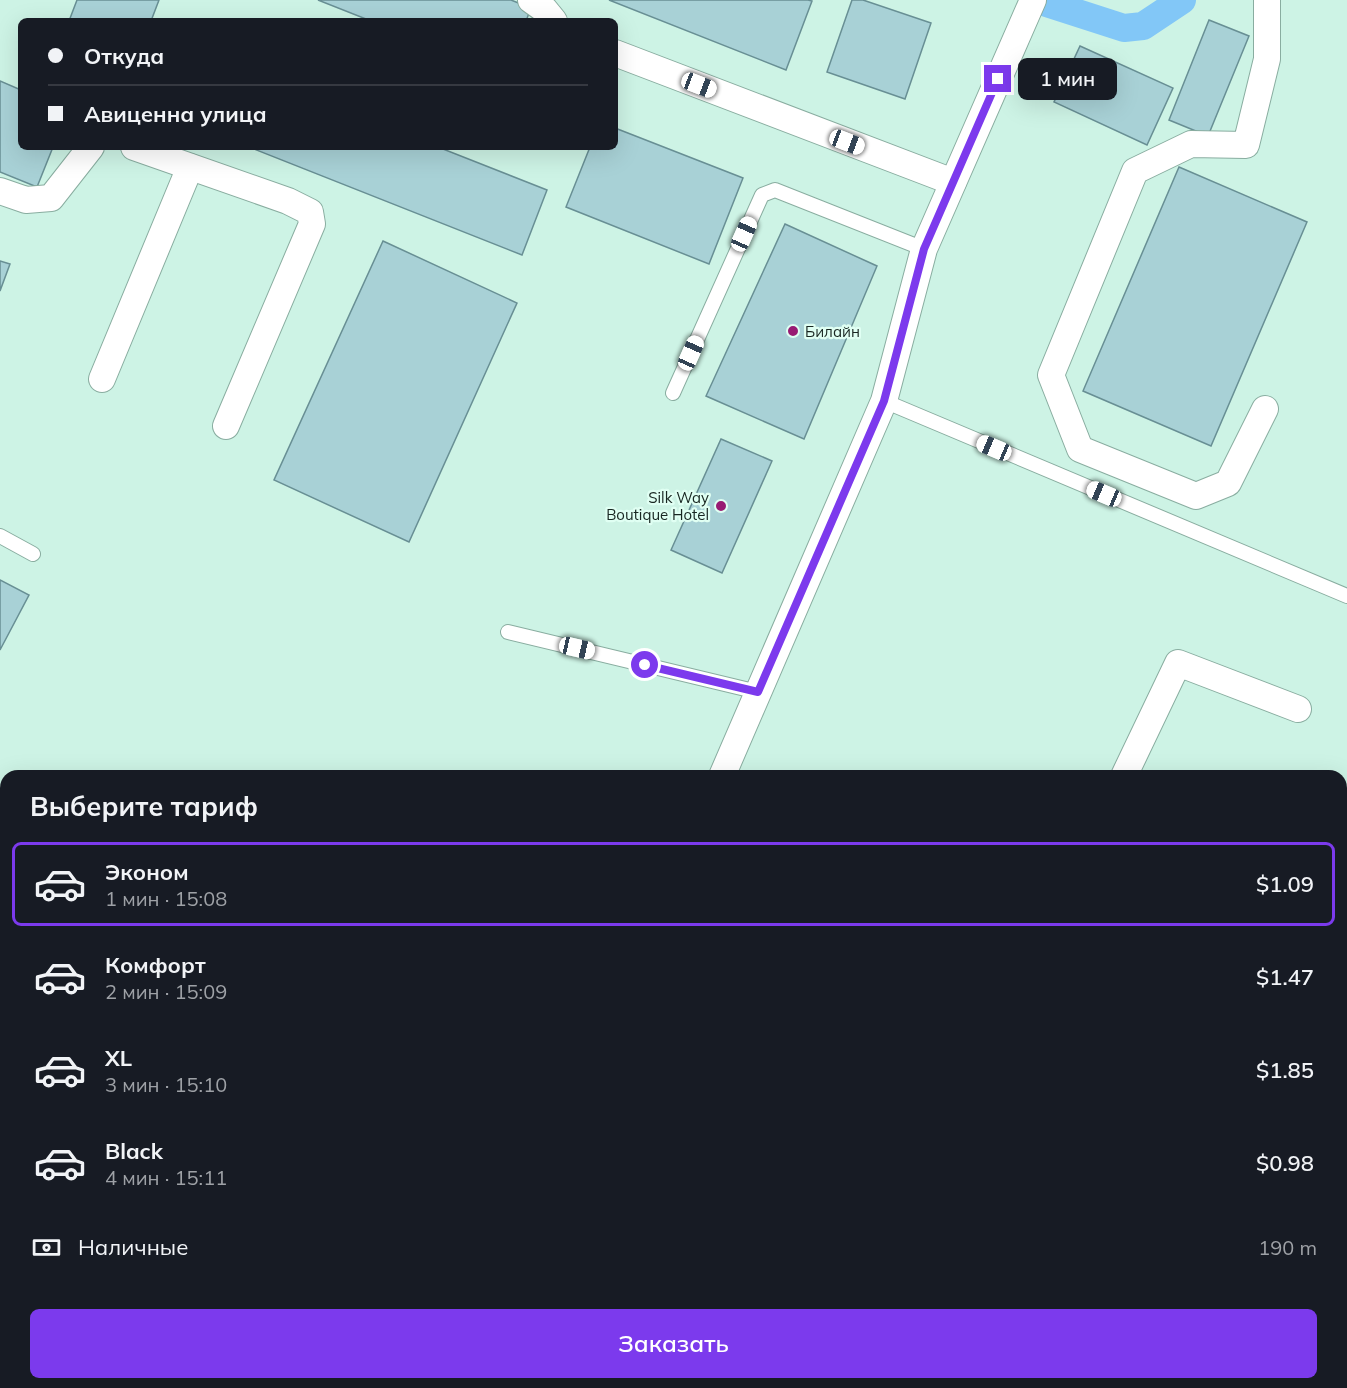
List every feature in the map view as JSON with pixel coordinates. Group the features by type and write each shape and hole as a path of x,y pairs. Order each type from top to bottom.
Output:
{"street":[{"path":"531,0 552,18"},
{"path":"1265,409 1228,483 1196,496 1080,449 1051,375 1135,171 1191,144 1246,145 1267,59 1267,0"},
{"path":"725,770 884,401 924,249 1029,9"},
{"path":"618,54 953,182"},
{"path":"0,191 26,201 51,198 89,150"},
{"path":"142,150 288,201 310,212 312,224 226,426"},
{"path":"102,380 190,167"},
{"path":"1127,770 1178,663 1298,708"}],"lane":[{"path":"673,393 762,195 775,190 924,249"},
{"path":"884,401 1347,596"},
{"path":"0,536 33,554"},
{"path":"508,632 758,692"}],"building":[{"path":"77,0 159,0 152,18 70,18"},
{"path":"318,0 511,0 531,8 527,18 363,18"},
{"path":"609,0 808,0 812,1 786,70"},
{"path":"852,0 863,0 931,23 905,99 827,72"},
{"path":"1209,20 1249,36 1208,136 1169,120"},
{"path":"1080,46 1173,88 1147,145 1054,102"},
{"path":"0,81 18,89 18,150 52,150 37,187 0,172"},
{"path":"618,129 743,178 709,264 566,207 589,150 618,150"},
{"path":"257,150 446,150 547,190 522,255"},
{"path":"1179,167 1307,222 1211,446 1083,391"},
{"name":"Билайн","path":"785,224 877,266 804,439 706,396"},
{"path":"383,241 517,303 409,542 274,480"},
{"path":"0,261 10,264 0,291"},
{"name":"Silk Way Boutique Hotel","path":"721,439 772,461 722,573 671,550"},
{"path":"0,580 29,595 0,650"}],"waterway":[{"path":"1037,0 1124,28 1143,26 1182,0"}],"place":[{"name":"Билайн","path":"793,331"},
{"name":"Silk Way Boutique Hotel","path":"721,506"}],"route":[{"path":"645,665 758,692 884,401 924,249 998,79"}]}
